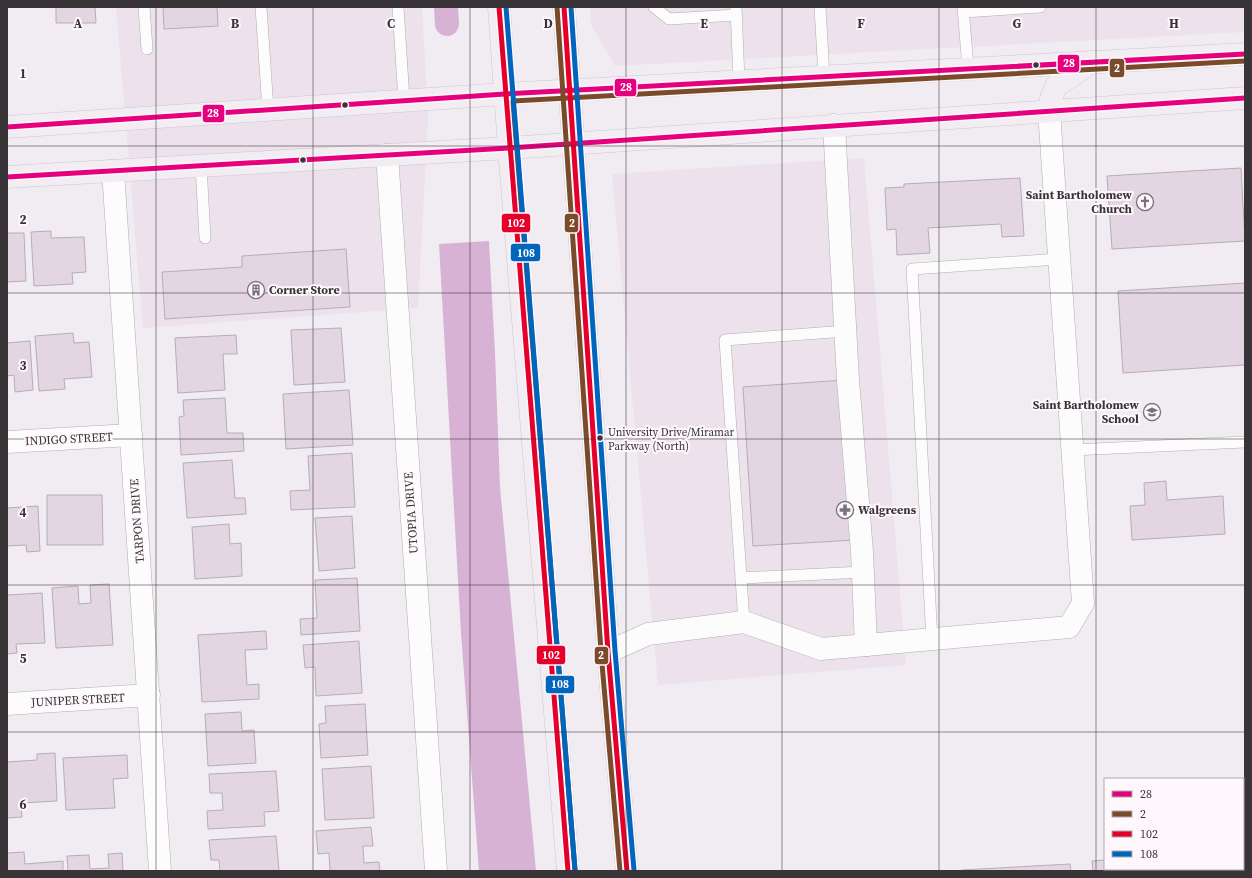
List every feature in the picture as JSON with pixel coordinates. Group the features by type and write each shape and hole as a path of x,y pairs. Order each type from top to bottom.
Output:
{"main road":[{"path":"500,7 509,148 568,871"},
{"path":"564,7 572,143 608,652 627,871"},
{"path":"7,127 569,90 1245,54"},
{"path":"1049,111 1051,99 1056,86 1092,62"},
{"path":"7,177 509,148 1244,97"}],"street":[{"path":"608,652 648,634 744,622 821,649 1069,627 1082,603 1049,111"},
{"path":"834,125 846,331 863,572 866,645"},
{"name":"UTOPIA DRIVE","path":"387,155 436,871"},
{"name":"TARPON DRIVE","path":"113,171 160,871"},
{"name":"INDIGO STREET","path":"7,442 131,435"},
{"name":"JUNIPER STREET","path":"7,704 149,695"}],"lane":[{"path":"144,7 147,49"},
{"path":"261,7 268,110"},
{"path":"398,7 404,100"},
{"path":"654,7 669,19 736,11 739,81"},
{"path":"820,7 824,76"},
{"path":"968,68 963,10 1040,7"},
{"path":"201,166 205,238"},
{"path":"932,640 912,269 1059,259"},
{"path":"744,622 725,340 846,331"},
{"path":"1072,450 1245,442"},
{"path":"741,578 863,572"}],"shaded area":[{"path":"116,7 422,7 428,118 418,308 143,328"},
{"path":"590,7 1245,7 1245,32 615,66 591,25"},
{"path":"864,158 906,665 658,685 612,174"},
{"path":"489,241 500,487 536,871 479,871 461,633 439,244"}],"building":[{"path":"56,7 95,7 96,23 56,23"},
{"path":"163,7 217,7 218,26 164,29"},
{"path":"1241,168 1245,241 1112,249 1107,176"},
{"path":"1020,178 1024,236 1002,237 1001,224 928,228 930,253 897,255 896,229 887,230 885,188 904,187 904,184"},
{"path":"51,231 51,238 84,237 86,272 72,273 73,284 34,286 31,232"},
{"path":"7,233 24,233 26,281 7,282"},
{"name":"Corner Store","path":"346,249 350,307 165,319 162,272 242,267 242,256"},
{"path":"1245,283 1245,365 1123,373 1118,291"},
{"path":"341,328 345,382 294,385 291,330"},
{"path":"73,333 74,343 89,342 92,377 64,379 65,389 39,391 35,336"},
{"path":"236,335 237,354 223,354 225,390 178,393 175,338"},
{"path":"30,341 33,390 15,392 14,375 7,376 7,343"},
{"name":"Walgreens","path":"845,380 855,540 753,546 743,387"},
{"path":"349,390 353,445 286,449 283,394"},
{"path":"225,398 227,433 243,433 244,451 181,455 179,417 184,416 183,400"},
{"path":"352,453 355,507 291,510 290,491 310,490 308,456"},
{"path":"232,460 235,498 245,498 246,514 187,518 183,463"},
{"path":"1166,481 1167,500 1223,496 1225,534 1132,540 1130,506 1145,505 1144,483"},
{"path":"47,495 102,495 103,545 47,545"},
{"path":"38,506 40,551 27,552 26,545 7,546 7,508"},
{"path":"352,516 355,568 319,571 315,518"},
{"path":"229,524 230,544 241,543 242,576 195,579 192,527"},
{"path":"357,578 360,631 301,635 300,619 317,618 315,580"},
{"path":"109,584 113,645 56,648 52,588 78,586 79,604 91,603 90,585"},
{"path":"42,593 45,643 16,644 17,653 7,654 7,595"},
{"path":"266,631 267,649 245,650 247,685 259,684 259,699 202,702 198,635"},
{"path":"359,641 362,693 316,696 315,667 305,668 303,645"},
{"path":"365,704 368,755 321,758 319,724 326,723 325,706"},
{"path":"241,712 242,731 254,730 256,763 208,766 205,714"},
{"path":"55,753 57,801 21,803 22,817 7,818 7,762 37,760 37,754"},
{"path":"127,755 128,778 113,779 115,808 66,810 63,758"},
{"path":"371,766 374,818 325,820 322,769"},
{"path":"276,771 279,811 264,812 265,826 208,829 207,811 223,810 222,793 210,793 209,774"},
{"path":"371,827 373,846 363,846 364,863 379,862 380,871 330,871 329,853 318,854 316,831"},
{"path":"276,836 279,871 220,871 219,860 211,860 209,840"},
{"path":"24,852 25,864 63,861 63,871 7,871 7,853"},
{"path":"122,853 123,871 68,871 67,856 89,855 90,869 109,868 108,854"},
{"path":"1104,860 1104,870 1219,871 1093,871 1092,861"},
{"path":"1070,864 1071,871 962,871 962,870"}],"waterway":[{"path":"446,7 447,24"}],"transit line":[{"name":"102","path":"499,7 568,871"},
{"name":"108","path":"506,7 575,870"},
{"name":"2","path":"557,7 601,652 620,871"},
{"name":"102","path":"564,7 608,652 627,871"},
{"name":"108","path":"571,7 615,651 634,870"},
{"name":"28","path":"7,127 505,94 1245,54"},
{"name":"2","path":"575,870 513,101 1245,61"},
{"name":"28","path":"7,177 509,148 1245,98"}],"place":[{"name":"Saint Bartholomew Church","path":"1145,202"},
{"name":"Corner Store","path":"256,290"},
{"name":"Saint Bartholomew School","path":"1152,412"},
{"name":"University Drive/Miramar Parkway (North)","path":"600,438"},
{"name":"Walgreens","path":"845,510"}]}
